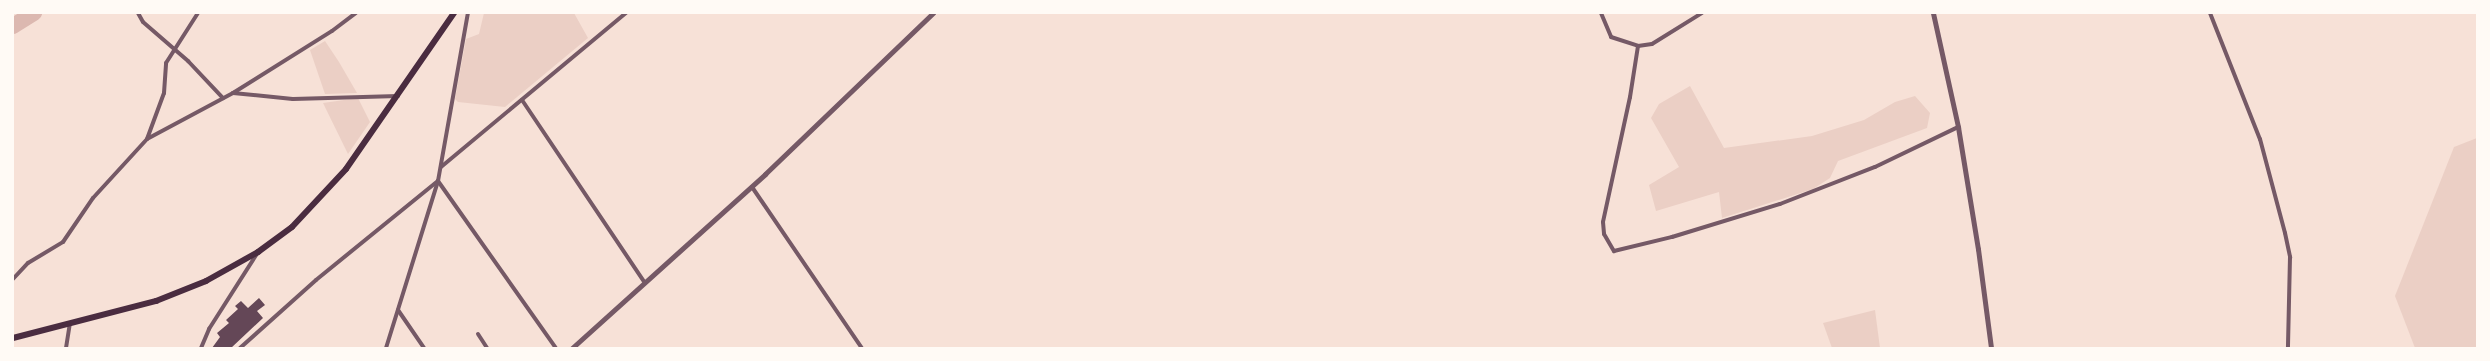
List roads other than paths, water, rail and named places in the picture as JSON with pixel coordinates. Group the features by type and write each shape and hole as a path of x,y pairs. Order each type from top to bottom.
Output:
{"main road":[{"path":"13,338 70,324 182,292 258,252 292,227 319,200 350,164 454,13"}],"street":[{"path":"138,13 223,98"},
{"path":"147,139 164,92 166,63 198,13"},
{"path":"13,279 28,263 64,242 93,198 147,139 233,93 332,31 356,13"},
{"path":"386,348 438,181 468,13"},
{"path":"440,168 626,13"},
{"path":"572,348 752,187 933,13"},
{"path":"1601,13 1611,37 1638,46 1652,44 1702,13"},
{"path":"1933,13 1958,127 1978,249 1991,348"},
{"path":"2210,13 2260,139 2285,233 2290,257 2288,348"},
{"path":"1638,46 1630,97 1603,222 1604,234 1614,250 1672,237 1780,204 1875,167 1958,127"},
{"path":"233,93 293,99 398,96"},
{"path":"522,100 645,283"},
{"path":"240,348 316,280 438,181"},
{"path":"438,181 556,348"},
{"path":"752,187 862,348"},
{"path":"201,348 209,329 258,252"},
{"path":"398,310 424,348"},
{"path":"66,348 70,324"},
{"path":"478,334 487,348"}],"waterway":[{"path":"13,26 34,13"}]}
